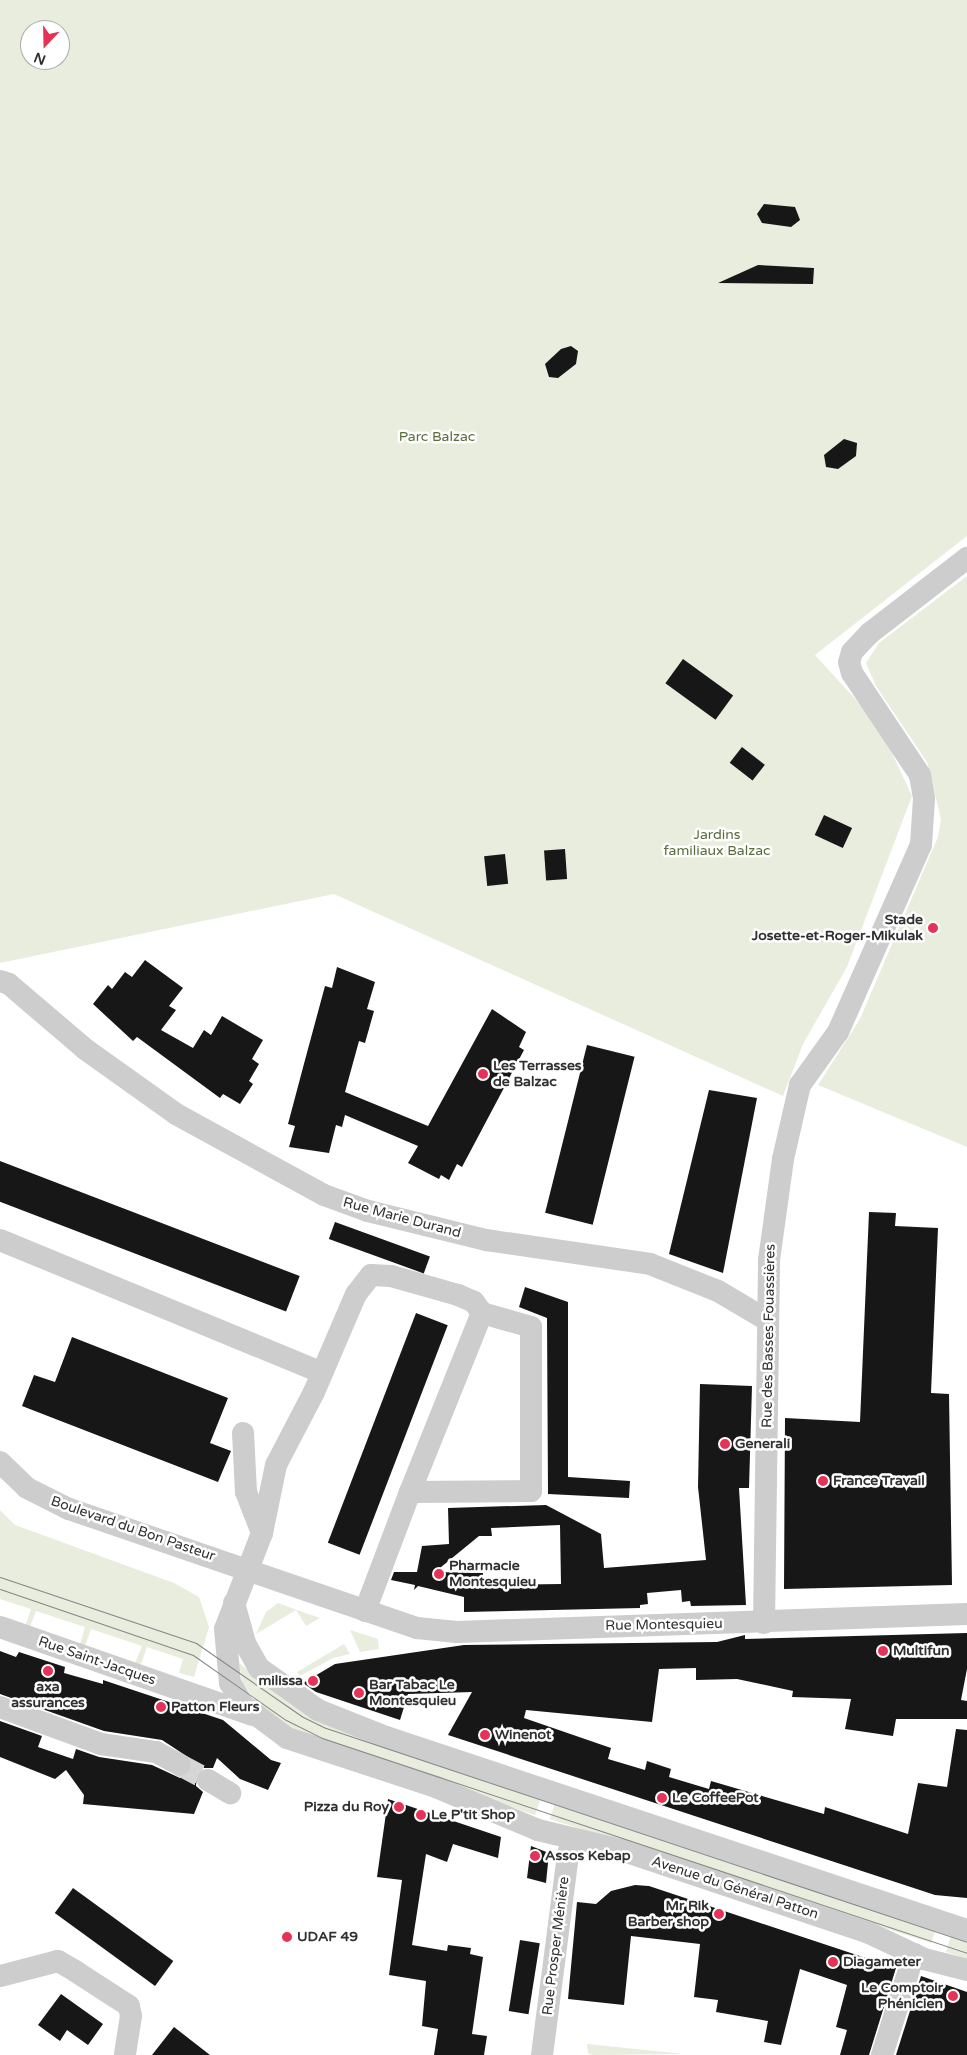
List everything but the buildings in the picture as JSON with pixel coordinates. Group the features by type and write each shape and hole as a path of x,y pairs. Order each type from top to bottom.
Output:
{"street":[{"name":"Rue des Basses Fouassières","path":"764,1623 767,1320 774,1210 800,1086 838,1032 921,845 924,798 920,775 852,673 849,662 852,652 870,632 967,558"},
{"name":"Rue Marie Durand","path":"0,981 9,984 92,1055 176,1114 324,1195 368,1211 457,1234 650,1264 718,1291 767,1320"},
{"path":"0,1240 322,1373"},
{"name":"Avenue du Général Patton","path":"482,1313 474,1302 458,1295 392,1276 371,1275 356,1294 322,1373 276,1465 262,1533 225,1628 230,1683 252,1715 286,1738 436,1787 538,1830 621,1850 869,1933 914,1954 967,1970"},
{"path":"365,1612 410,1492 482,1313 531,1327 531,1491 410,1492"},
{"path":"243,1433 246,1492 262,1533"},
{"name":"Boulevard du Bon Pasteur","path":"0,1462 27,1488 55,1503 248,1568"},
{"name":"Rue Montesquieu","path":"248,1568 365,1612 417,1628 457,1632 764,1623 967,1614"},
{"path":"234,1603 245,1643 259,1668 318,1710 386,1737 967,1930"},
{"name":"Rue Saint-Jacques","path":"0,1628 252,1715"},
{"name":"Rue Saint-Jacques","path":"193,1695 212,1694 230,1683"},
{"path":"0,1707 101,1744 156,1752 180,1765"},
{"path":"208,1780 230,1793"},
{"name":"Rue Prosper Ménière","path":"542,2055 568,1854 573,1838"},
{"path":"882,2055 914,1954"},
{"path":"0,1976 58,1961 75,1971 129,2006 131,2016 125,2055"}],"green space":[{"name":"Parc Balzac","path":"0,0 967,0 967,536 815,655 879,725 912,796 847,967 803,1044 783,1096 334,894 0,963"},
{"name":"Stade Josette-et-Roger-Mikulak","path":"967,576 967,1147 818,1085 860,1019 938,837 941,819 927,762 876,686 866,663 879,643"},
{"path":"0,1510 15,1525 174,1583 199,1597 209,1627 194,1677 179,1673 183,1659 147,1647 141,1664 135,1663 142,1646 91,1629 85,1646 80,1644 85,1627 36,1611 30,1627 25,1626 31,1609 0,1599"},
{"path":"278,1603 320,1618 306,1626 296,1610 256,1634 266,1612"},
{"path":"350,1630 378,1639 379,1649 360,1652"},
{"path":"344,1644 350,1654 333,1658 300,1676 297,1672"},
{"path":"239,1663 286,1699 542,1795 535,1815 304,1738 259,1706 242,1682"},
{"path":"556,1800 937,1924 931,1943 550,1819"},
{"path":"952,1932 967,1937 967,1959 946,1952"},
{"path":"587,2044 684,2054 593,2055 588,2053"}],"tunnel":[{"path":"180,1765 208,1780"}],"tram line":[{"path":"0,1577 196,1643 303,1717 326,1728 967,1942"},
{"path":"0,1589 193,1655 286,1720 322,1738 967,1953"}],"place":[{"name":"Stade Josette-et-Roger-Mikulak","path":"933,928"},
{"name":"Les Terrasses de Balzac","path":"483,1074"},
{"name":"Generali","path":"725,1444"},
{"name":"France Travail","path":"823,1481"},
{"name":"Pharmacie Montesquieu","path":"439,1574"},
{"name":"Multifun","path":"883,1651"},
{"name":"axa assurances","path":"48,1671"},
{"name":"milissa","path":"313,1681"},
{"name":"Bar Tabac Le Montesquieu","path":"359,1693"},
{"name":"Patton Fleurs","path":"161,1707"},
{"name":"Winenot","path":"485,1735"},
{"name":"Le CoffeePot","path":"662,1798"},
{"name":"Pizza du Roy","path":"399,1807"},
{"name":"Le P'tit Shop","path":"421,1815"},
{"name":"Assos Kebap","path":"535,1856"},
{"name":"Mr Rik Barber shop","path":"719,1914"},
{"name":"UDAF 49","path":"287,1937"},
{"name":"Diagameter","path":"833,1962"},
{"name":"Le Comptoir Phénicien","path":"953,1996"}],"park label":[{"name":"Jardins familiaux Balzac","path":"717,844"}]}
